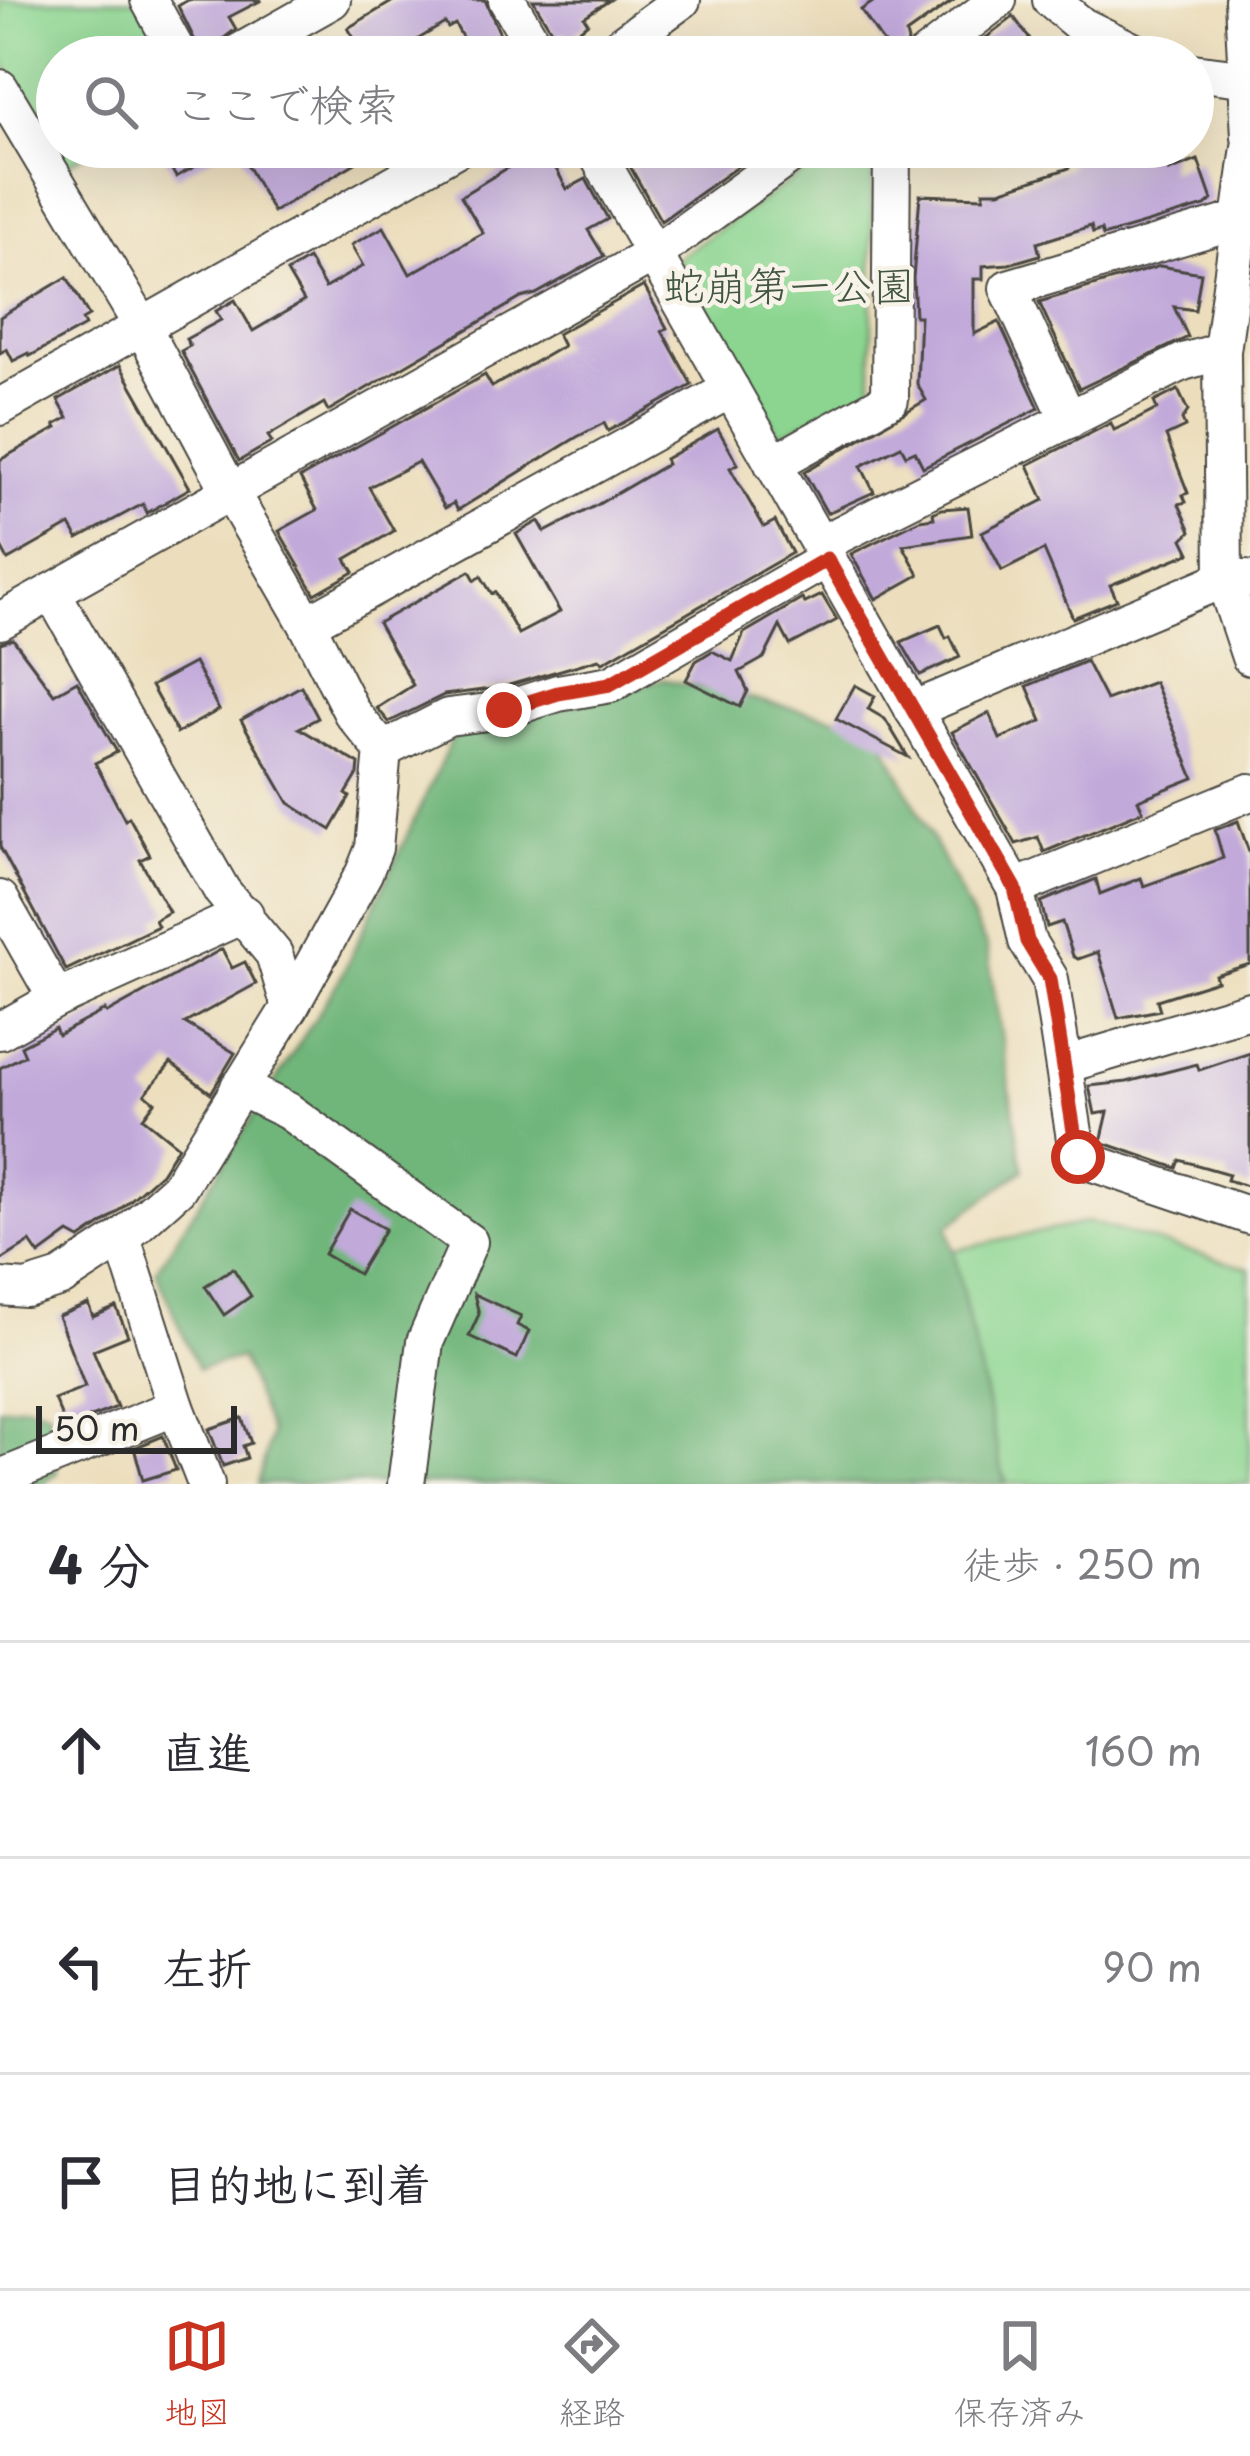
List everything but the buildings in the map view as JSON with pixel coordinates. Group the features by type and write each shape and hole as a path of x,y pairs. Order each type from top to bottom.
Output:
{"street":[{"path":"148,0 168,36"},
{"path":"268,36 332,0"},
{"path":"507,0 528,36"},
{"path":"633,36 682,0"},
{"path":"951,36 998,0"},
{"path":"1051,0 1102,36"},
{"path":"1243,0 1250,137"},
{"path":"1214,75 1247,79"},
{"path":"0,88 36,130"},
{"path":"1250,147 1238,220 1232,341 1237,579 1250,657"},
{"path":"0,1287 26,1289 61,1278 122,1238 178,1188 290,1007 369,860 381,797 383,750 352,713 231,493 64,168"},
{"path":"0,407 421,168"},
{"path":"605,168 1015,888 1027,941 1050,979 1078,1157 1250,1216"},
{"path":"0,621 654,254 773,168"},
{"path":"773,464 890,399 892,168"},
{"path":"1069,420 1008,288 1238,220"},
{"path":"383,750 448,717 504,710 558,693 610,684 823,552 1069,420 1232,341"},
{"path":"307,624 730,389"},
{"path":"913,710 1237,579"},
{"path":"52,592 221,891 274,954 290,1007"},
{"path":"1015,888 1250,792"},
{"path":"0,899 57,999"},
{"path":"0,1031 57,999 244,914"},
{"path":"1064,1065 1250,1010"},
{"path":"239,1087 288,1111 469,1242 425,1342 406,1484"},
{"path":"122,1238 176,1408 206,1484"},
{"path":"0,1478 176,1408"}],"green space":[{"path":"0,0 141,0 161,36 36,36 36,117 0,57"},
{"name":"蛇崩第一公園","path":"810,168 872,168 872,389 780,435 677,258"},
{"path":"663,679 876,727 987,947 1023,1170 948,1226 1005,1484 258,1484 271,1434 241,1358 198,1369 156,1271 341,977 452,739"},
{"path":"1089,1222 1250,1269 1250,1484 1007,1484 926,1256"},
{"path":"25,1405 49,1411 57,1473 43,1484 0,1484 0,1408"}],"route":[{"path":"504,710 558,693 610,684 827,559 1015,888 1027,941 1050,979 1078,1157"}]}
